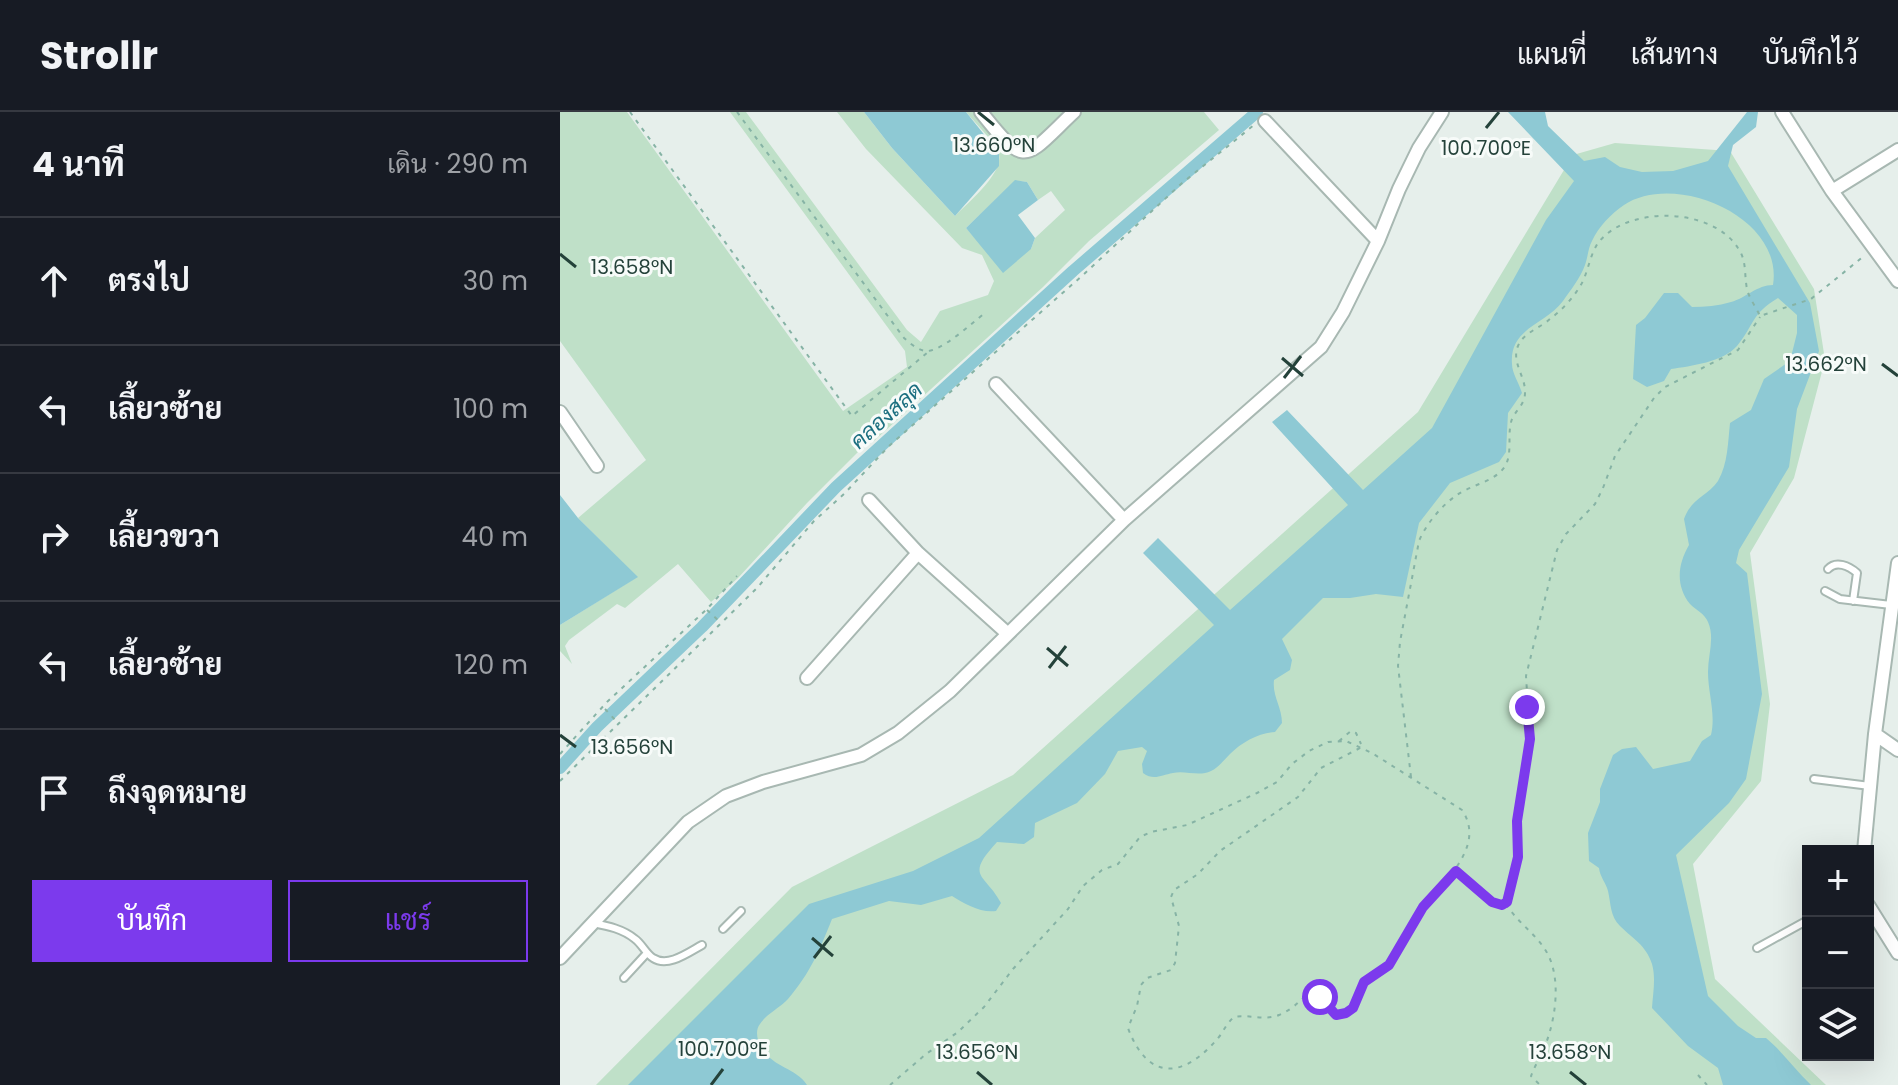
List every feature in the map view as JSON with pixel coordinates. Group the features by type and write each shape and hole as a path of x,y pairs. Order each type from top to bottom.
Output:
{"street":[{"path":"981,112 1009,146 1024,152 1033,150 1074,112"},
{"path":"560,958 688,822 709,806 763,782 861,755 898,733 950,691 1124,520 1321,347 1343,312 1378,241 1419,148 1442,112"},
{"path":"1782,112 1832,191 1896,274"},
{"path":"1262,121 1378,241"},
{"path":"1832,191 1898,150"},
{"path":"996,384 1124,520"},
{"path":"560,412 597,466"},
{"path":"869,500 918,553 1008,634"},
{"path":"807,678 918,553"},
{"path":"1865,845 1875,734 1898,563"},
{"path":"1875,734 1898,750"},
{"path":"1874,915 1898,953"}],"lane":[{"path":"1828,569 1838,564 1857,573 1853,601"},
{"path":"1825,591 1840,599 1892,605"},
{"path":"1814,779 1870,786"},
{"path":"723,929 741,911"},
{"path":"593,923 622,931 660,961 670,960 702,945"},
{"path":"1757,948 1802,923"},
{"path":"624,978 647,953"}],"path":[{"path":"630,112 852,416 928,352 985,313"},
{"path":"737,112 904,338 917,349 928,352"},
{"path":"560,781 757,588 814,521 889,446 1181,184 1262,121"},
{"path":"1411,778 1398,666 1419,541 1424,530 1458,494 1502,471 1507,461 1513,417 1525,397 1525,386 1516,358 1518,345 1526,335 1556,314 1578,290 1598,244 1633,219 1695,218 1718,228 1740,250 1745,264 1747,290 1760,316"},
{"path":"1456,871 1492,902 1502,905 1511,894 1518,857 1517,821 1530,739 1526,676 1557,550 1566,534 1595,504 1615,456 1654,398 1665,387 1738,350 1760,316 1811,299 1874,248"},
{"path":"560,754 605,709 607,702 707,610 737,576"},
{"path":"707,610 719,622"},
{"path":"605,709 617,722"},
{"path":"1338,742 1351,731 1356,733 1362,747"},
{"path":"890,1085 958,1032 984,1007 1013,969 1068,909 1083,886 1102,870 1118,864 1140,837 1187,825 1257,793 1277,782 1292,764 1309,751 1328,742 1346,741 1362,747 1462,810 1470,821 1470,832 1456,871 1423,907 1389,965 1364,982 1357,1003 1346,1013 1336,1015 1320,997 1304,996 1278,1016 1234,1017 1219,1037 1189,1063 1176,1068 1155,1068 1146,1060 1128,1028 1141,985 1147,978 1171,970 1175,963 1179,926 1171,897 1174,890 1198,874 1220,851 1298,797 1321,768 1362,747"},
{"path":"1505,903 1515,919 1547,952 1554,978 1554,1008 1549,1033 1531,1076 1540,1085"},
{"path":"1698,1075 1707,1085"}],"green space":[{"path":"560,112 627,112 843,411 907,367 905,351 730,112 746,112 907,330 921,342 940,311 988,295 994,281 982,255 962,248 866,149 837,112 864,112 892,148 955,216 992,177 999,159 995,146 966,112 1204,112 1219,130 1089,241 874,441 866,444 738,578 711,602 678,564 625,608 617,604 569,640 565,646 572,664 560,651 560,625 637,577 578,518 646,460 560,341","holes":["1015,181 1027,182 1038,200 1051,191 1065,210 1035,238 1031,249 974,237 966,228"]},
{"path":"1615,143 1730,151 1814,289 1825,360 1794,478 1750,553 1770,704 1761,781 1693,864 1715,979 1826,1085 596,1085 792,887 1013,775 1418,412 1573,155"}],"water":[{"path":"864,112 966,112 999,153 999,166 955,216 892,148"},
{"path":"1508,112 1545,112 1548,126 1584,161 1605,157 1620,167 1642,172 1673,171 1708,161 1747,112 1758,112 1756,127 1733,145 1728,166 1810,303 1819,351 1797,409 1789,467 1739,550 1736,563 1747,573 1762,694 1746,779 1729,803 1676,855 1708,996 1738,1026 1756,1038 1766,1038 1811,1085 1723,1085 1718,1068 1688,1046 1652,1008 1654,975 1649,957 1617,922 1599,868 1589,861 1588,833 1613,755 1622,749 1636,747 1653,769 1690,761 1702,741 1711,735 1713,719 1708,672 1711,634 1707,619 1690,604 1680,582 1682,560 1689,545 1684,519 1691,506 1718,481 1724,467 1730,423 1751,410 1764,379 1790,361 1797,333 1797,315 1778,298 1763,309 1737,346 1724,356 1671,369 1664,381 1647,387 1633,379 1636,325 1664,293 1678,293 1692,307 1707,306 1731,302 1773,285 1772,261 1762,239 1744,221 1722,207 1696,197 1670,194 1645,196 1624,205 1610,216 1595,236 1583,270 1563,301 1516,342 1512,367 1522,393 1508,413 1506,452 1499,462 1450,483 1419,523 1403,597 1376,594 1323,598 1282,639 1292,660 1290,670 1274,680 1282,723 1275,732 1245,742 1216,768 1202,773 1178,772 1151,777 1143,773 1142,764 1147,751 1142,747 1118,751 1105,774 1077,803 1035,823 1034,837 1024,844 997,842 987,854 980,869 1001,903 996,911 978,909 952,896 921,905 889,901 832,919 803,980 757,1029 758,1041 766,1054 807,1085 628,1085 809,904 913,871 979,838 1214,625 1143,553 1158,538 1230,610 1348,505 1272,422 1287,410 1363,490 1432,428 1546,220 1574,181"},
{"path":"1015,180 1027,182 1038,200 1018,215 1035,238 1031,249 1003,273 966,228"},
{"path":"560,495 578,518 638,577 560,625"}],"waterway":[{"name":"คลองสลุด","path":"560,768 597,727 702,627 836,487 1073,271 1257,112"}],"route":[{"path":"1320,997 1336,1015 1353,1008 1364,982 1389,965 1423,907 1456,871 1492,902 1502,905 1507,902 1518,857 1517,821 1530,739 1527,707"}]}
